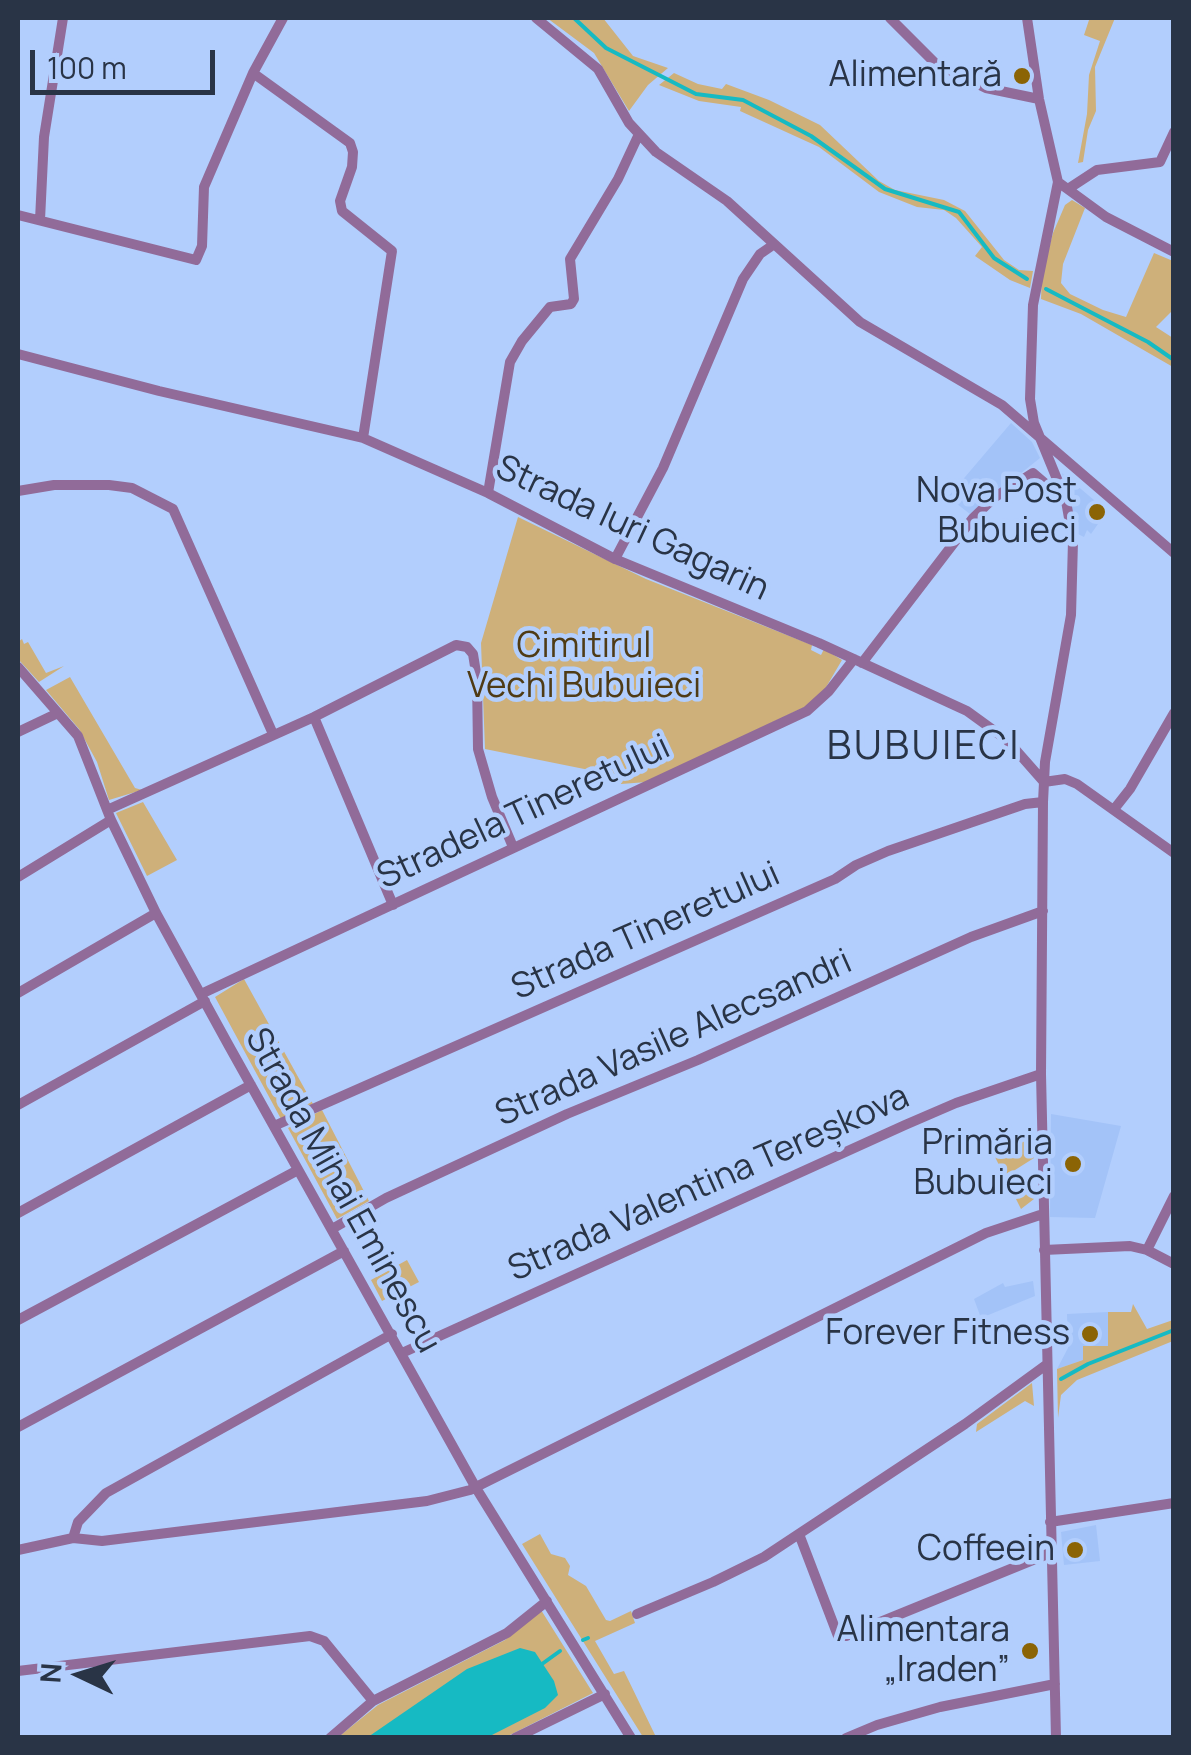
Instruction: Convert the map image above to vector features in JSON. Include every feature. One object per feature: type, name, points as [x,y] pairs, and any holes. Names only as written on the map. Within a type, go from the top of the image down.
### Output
[{"type":"street","points":[[40,220],[44,138],[62,18]]},
{"type":"street","points":[[18,215],[196,260],[202,246],[204,187],[282,18]]},
{"type":"street","points":[[536,18],[598,69],[628,122],[656,152],[727,201],[860,322],[1002,405],[1174,553]]},
{"type":"street","points":[[890,18],[936,63],[986,88],[1039,99]]},
{"type":"street","points":[[1027,18],[1039,99],[1063,185],[1033,305],[1030,399],[1034,423],[1066,501],[1074,541],[1071,615],[1043,802],[1041,1074],[1056,1738]]},
{"type":"street","points":[[254,73],[350,143],[352,167],[340,201],[342,211],[392,251],[363,438]]},
{"type":"street","points":[[1063,185],[1097,170],[1160,162],[1174,132]]},
{"type":"street","points":[[488,493],[510,362],[522,340],[550,306],[571,304],[574,299],[570,259],[640,134]]},
{"type":"street","points":[[1063,185],[1106,216],[1174,252]]},
{"type":"street","points":[[615,560],[663,468],[743,279],[760,254],[773,245]]},
{"type":"street","name":"Strada Iuri Gagarin","points":[[18,354],[160,392],[363,438],[488,493],[615,560],[858,661],[967,712],[1007,740],[1044,782]]},
{"type":"street","name":"Stradela Tineretului","points":[[18,1104],[203,997],[809,710],[858,661],[973,518],[995,497],[1032,473],[1066,501]]},
{"type":"street","points":[[18,490],[54,485],[110,485],[132,488],[173,508],[273,734]]},
{"type":"street","points":[[18,877],[109,815],[456,645],[467,647],[473,654],[478,749],[513,847]]},
{"type":"street","name":"Strada Mihai Eminescu","points":[[18,667],[86,751],[109,815],[156,912],[251,1085],[476,1488],[631,1738]]},
{"type":"street","points":[[18,732],[58,713]]},
{"type":"street","points":[[1115,808],[1174,714]]},
{"type":"street","points":[[314,717],[393,905]]},
{"type":"street","points":[[1044,782],[1064,779],[1115,808],[1174,853]]},
{"type":"street","name":"Strada Tineretului","points":[[274,1126],[836,880],[856,865],[888,851],[1025,804],[1043,802]]},
{"type":"street","name":"Strada Vasile Alecsandri","points":[[332,1229],[386,1198],[567,1114],[698,1060],[971,937],[1043,911]]},
{"type":"street","points":[[18,993],[156,912]]},
{"type":"street","name":"Strada Valentina Tereșkova","points":[[402,1352],[922,1118],[1041,1074]]},
{"type":"street","points":[[18,1212],[251,1085]]},
{"type":"street","points":[[18,1320],[298,1170]]},
{"type":"street","points":[[1147,1250],[1174,1196]]},
{"type":"street","points":[[18,1550],[73,1538],[102,1541],[427,1501],[476,1488],[986,1233],[1044,1214]]},
{"type":"street","points":[[1044,1250],[1116,1245],[1147,1250],[1174,1264]]},
{"type":"street","points":[[18,1427],[344,1251]]},
{"type":"street","points":[[73,1538],[78,1522],[106,1493],[392,1334]]},
{"type":"street","points":[[636,1614],[713,1582],[799,1534],[965,1424],[1046,1364]]},
{"type":"street","points":[[1050,1522],[1174,1503]]},
{"type":"street","points":[[799,1534],[838,1636],[1050,1553]]},
{"type":"street","points":[[330,1738],[373,1701],[506,1633],[546,1602]]},
{"type":"street","points":[[18,1671],[310,1636],[324,1641],[373,1701]]},
{"type":"street","points":[[853,1736],[940,1707],[1055,1684]]},
{"type":"street","points":[[515,1738],[605,1694]]},
{"type":"shaded area","points":[[1011,423],[1032,442],[1040,458],[970,514],[948,497]]},
{"type":"shaded area","points":[[1062,473],[1107,511],[1091,534],[1087,530],[1084,537],[1078,534]]},
{"type":"shaded area","points":[[1051,1114],[1121,1126],[1095,1218],[1050,1217]]},
{"type":"shaded area","points":[[1033,1281],[1035,1296],[981,1318],[974,1299],[1003,1283],[1005,1287]]},
{"type":"shaded area","points":[[1108,1312],[1108,1346],[1084,1346],[1083,1360],[1057,1369],[1068,1348],[1067,1314]]},
{"type":"shaded area","points":[[1096,1525],[1100,1561],[1064,1565],[1061,1532]]},
{"type":"shaded area","points":[[520,1648],[535,1652],[554,1681],[558,1695],[545,1708],[488,1737],[368,1737],[467,1669]]},
{"type":"green space","points":[[547,18],[603,18],[633,56],[668,68],[648,85],[629,111],[594,53]]},
{"type":"green space","points":[[1115,18],[1095,67],[1096,111],[1088,130],[1083,162],[1078,163],[1089,75],[1100,41],[1084,35],[1089,20]]},
{"type":"green space","points":[[674,73],[698,84],[722,89],[726,84],[769,100],[820,125],[879,181],[895,190],[944,200],[965,211],[1004,260],[1019,270],[1033,271],[1030,288],[1010,280],[975,256],[982,247],[944,210],[917,207],[879,192],[819,147],[740,111],[741,107],[699,101],[659,85]]},
{"type":"green space","points":[[1072,200],[1085,208],[1063,264],[1061,283],[1070,294],[1126,317],[1154,253],[1173,261],[1173,310],[1156,327],[1173,338],[1173,367],[1081,314],[1041,299],[1042,275],[1053,233],[1065,205]]},
{"type":"green space","name":"Cimitirul Vechi Bubuieci","points":[[518,517],[646,579],[812,645],[811,650],[821,655],[824,649],[842,660],[825,689],[809,705],[647,782],[621,784],[619,776],[485,749],[481,643]]},
{"type":"green space","points":[[22,639],[24,644],[28,642],[46,673],[64,666],[39,682],[18,659],[18,642]]},
{"type":"green space","points":[[70,677],[135,788],[142,790],[109,800],[97,762],[79,729],[46,690]]},
{"type":"green space","points":[[143,802],[177,860],[147,876],[116,813]]},
{"type":"green space","points":[[244,979],[313,1104],[281,1119],[215,997]]},
{"type":"green space","points":[[322,1110],[369,1201],[337,1219],[288,1128]]},
{"type":"green space","points":[[1034,1132],[1034,1158],[1015,1170],[1034,1199],[1021,1209],[993,1153]]},
{"type":"green space","points":[[407,1260],[419,1282],[382,1301],[371,1280]]},
{"type":"green space","points":[[1133,1304],[1147,1329],[1173,1320],[1173,1341],[1077,1380],[1061,1395],[1058,1418],[1057,1369],[1083,1360],[1083,1346],[1108,1346],[1108,1312],[1131,1312]]},
{"type":"green space","points":[[1032,1383],[1034,1406],[1025,1401],[976,1432],[977,1424]]},
{"type":"green space","points":[[540,1534],[551,1554],[565,1558],[570,1566],[568,1575],[586,1586],[606,1620],[631,1611],[635,1623],[595,1641],[614,1674],[624,1671],[656,1737],[643,1737],[522,1544]]},
{"type":"green space","points":[[541,1610],[593,1693],[506,1737],[337,1738],[378,1705],[505,1640]]},
{"type":"waterway","points":[[574,18],[606,48],[696,94],[743,100],[811,136],[885,189],[959,212],[994,258],[1027,279]]},
{"type":"waterway","points":[[1046,289],[1148,342],[1174,360]]},
{"type":"waterway","points":[[1061,1379],[1088,1364],[1174,1330]]},
{"type":"waterway","points":[[583,1640],[588,1638]]},
{"type":"waterway","points":[[542,1664],[560,1651]]},
{"type":"place","name":"Alimentară","points":[[1022,76]]},
{"type":"place","name":"Nova Post Bubuieci","points":[[1097,512]]},
{"type":"place","name":"Primăria Bubuieci","points":[[1073,1164]]},
{"type":"place","name":"Forever Fitness","points":[[1090,1334]]},
{"type":"place","name":"Coffeein","points":[[1075,1550]]},
{"type":"place","name":"Alimentara „Iraden”","points":[[1030,1651]]},
{"type":"district","name":"BUBUIECI","points":[[924,748]]}]
